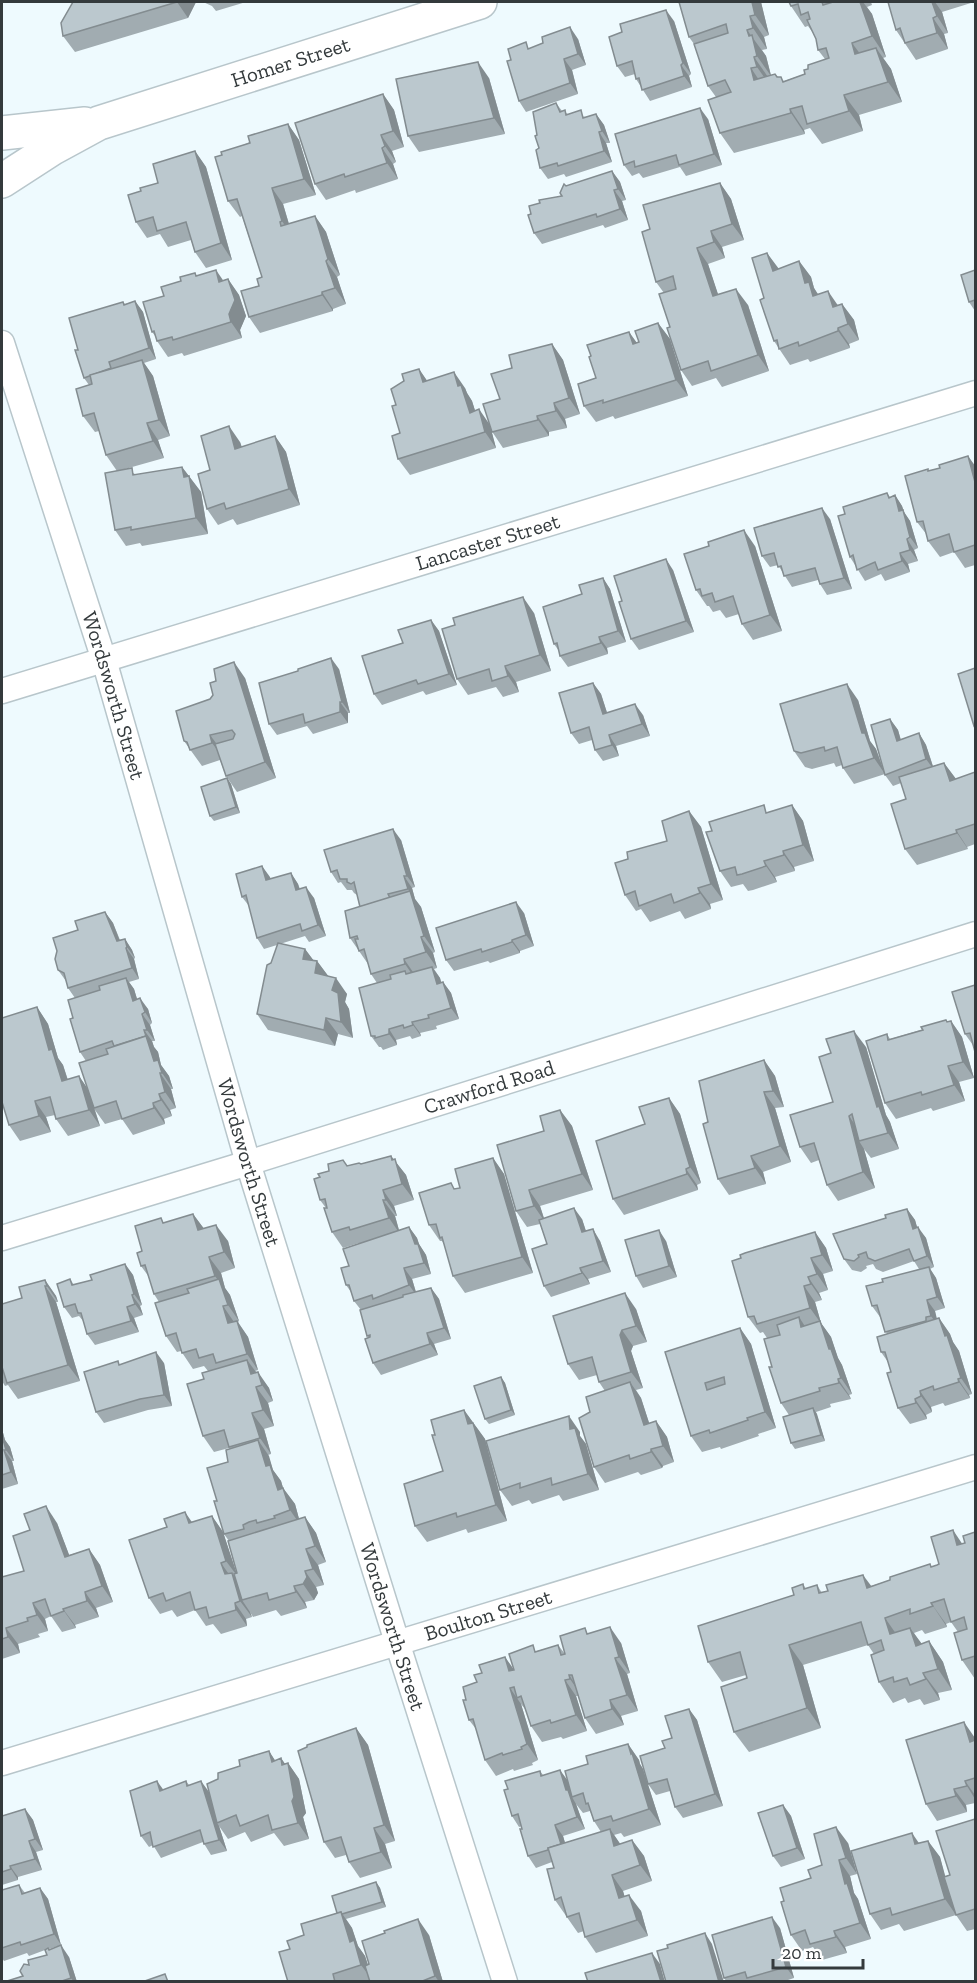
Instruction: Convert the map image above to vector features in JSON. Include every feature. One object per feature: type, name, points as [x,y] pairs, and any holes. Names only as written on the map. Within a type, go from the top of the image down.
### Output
[{"type":"street","name":"Homer Street","points":[[2,179],[99,123],[480,2]]},
{"type":"street","name":"Homer Street","points":[[2,132],[99,123]]},
{"type":"street","points":[[2,144],[5,166],[2,179]]},
{"type":"street","name":"Wordsworth Street","points":[[2,343],[104,660],[248,1163],[505,1982]]},
{"type":"street","name":"Lancaster Street","points":[[2,691],[975,393]]},
{"type":"street","name":"Crawford Road","points":[[2,1238],[975,934]]},
{"type":"street","name":"Boulton Street","points":[[2,1763],[975,1467]]},
{"type":"building","points":[[73,2],[177,2],[63,36],[61,23]]},
{"type":"building","points":[[679,2],[752,2],[755,15],[750,16],[753,28],[747,30],[749,36],[752,35],[757,56],[754,57],[757,67],[751,68],[754,80],[775,74],[781,77],[783,82],[805,74],[804,70],[808,69],[808,65],[829,58],[826,48],[818,50],[816,39],[807,20],[810,19],[808,12],[801,15],[798,4],[791,6],[789,2],[822,2],[823,5],[833,2],[860,2],[872,36],[852,43],[855,54],[876,48],[888,82],[844,95],[849,111],[807,124],[802,106],[790,109],[791,113],[720,133],[708,100],[731,92],[725,80],[708,86],[694,44],[728,33],[726,24],[689,37]]},
{"type":"building","points":[[888,2],[932,2],[937,16],[933,18],[937,33],[905,43],[900,28],[896,30]]},
{"type":"building","points":[[666,10],[683,63],[681,65],[684,76],[642,90],[639,78],[636,79],[632,61],[617,66],[609,37],[622,32],[620,24]]},
{"type":"building","points":[[570,27],[578,54],[564,59],[570,83],[519,101],[507,61],[511,60],[508,49],[526,42],[528,49],[543,43],[542,37]]},
{"type":"building","points":[[478,62],[494,118],[408,136],[396,79]]},
{"type":"building","points":[[383,94],[393,131],[381,135],[387,163],[315,184],[295,123]]},
{"type":"building","points":[[556,103],[560,112],[565,110],[566,115],[581,110],[583,118],[596,114],[602,131],[599,132],[604,151],[558,166],[557,163],[540,168],[533,112]]},
{"type":"building","points":[[700,108],[714,154],[679,165],[676,155],[635,167],[634,161],[624,165],[615,134]]},
{"type":"building","points":[[288,124],[304,179],[272,188],[282,221],[281,226],[315,216],[335,288],[322,292],[322,295],[249,317],[241,291],[259,286],[257,279],[262,277],[237,199],[228,201],[215,157],[222,155],[221,152],[250,143],[248,136]]},
{"type":"building","points":[[195,151],[221,243],[195,252],[186,222],[157,231],[153,217],[136,222],[128,195],[141,191],[140,188],[158,183],[153,164]]},
{"type":"building","points":[[612,171],[618,189],[614,190],[620,209],[534,233],[528,215],[531,214],[529,206],[540,203],[539,200],[562,196],[560,193],[564,184],[566,186]]},
{"type":"building","points":[[720,183],[732,224],[711,231],[714,242],[697,248],[713,296],[736,289],[758,355],[711,371],[708,361],[681,370],[659,294],[676,289],[673,276],[656,282],[642,232],[650,229],[643,205]]},
{"type":"building","points":[[767,253],[773,271],[799,261],[805,283],[809,282],[813,296],[828,291],[833,307],[842,304],[848,324],[838,328],[838,331],[799,346],[798,342],[779,349],[760,300],[764,298],[752,258]]},
{"type":"building","points":[[216,270],[219,282],[228,279],[235,300],[229,314],[231,322],[173,340],[172,337],[157,341],[143,302],[164,296],[161,287],[181,281],[180,277],[195,273],[196,276]]},
{"type":"building","points":[[975,270],[975,300],[969,302],[961,275]]},
{"type":"building","points":[[135,301],[149,348],[109,362],[111,368],[84,378],[75,350],[78,350],[69,318],[123,302],[124,305]]},
{"type":"building","points":[[658,323],[676,380],[603,403],[603,400],[584,406],[578,384],[596,378],[587,345],[629,332],[633,344],[639,342],[635,331]]},
{"type":"building","points":[[552,344],[569,398],[554,403],[556,411],[537,416],[538,420],[492,432],[483,404],[500,399],[491,374],[512,368],[509,355]]},
{"type":"building","points":[[142,360],[159,420],[147,423],[153,441],[106,455],[94,413],[83,416],[76,389],[92,384],[90,375]]},
{"type":"building","points":[[419,369],[423,382],[454,372],[470,413],[479,409],[485,432],[398,459],[392,436],[400,433],[392,406],[396,405],[391,389],[404,381],[402,374]]},
{"type":"building","points":[[229,426],[235,449],[275,436],[289,489],[226,509],[224,503],[207,509],[198,474],[210,470],[201,436]]},
{"type":"building","points":[[968,456],[975,482],[975,545],[954,552],[949,534],[928,541],[923,521],[917,522],[905,476],[940,468],[939,465]]},
{"type":"building","points":[[182,467],[184,477],[189,476],[196,518],[131,530],[131,527],[115,530],[105,473],[132,468],[133,475]]},
{"type":"building","points":[[887,493],[889,498],[895,495],[899,511],[903,510],[910,537],[907,539],[910,550],[900,553],[902,561],[878,570],[875,562],[857,570],[853,555],[850,557],[838,516],[845,514],[843,507]]},
{"type":"building","points":[[822,508],[844,578],[820,584],[815,568],[784,576],[781,566],[778,567],[774,553],[762,556],[754,528]]},
{"type":"building","points":[[744,530],[770,615],[742,624],[733,596],[715,602],[712,593],[702,596],[700,589],[696,590],[684,554],[709,546],[708,542]]},
{"type":"building","points":[[666,559],[686,621],[631,639],[619,602],[622,601],[614,576]]},
{"type":"building","points":[[603,578],[618,631],[599,637],[601,643],[560,656],[543,607],[582,594],[579,585]]},
{"type":"building","points":[[523,597],[540,655],[505,666],[508,676],[492,681],[489,669],[457,679],[442,629],[455,625],[453,618]]},
{"type":"building","points":[[431,620],[449,674],[418,684],[416,680],[374,694],[362,656],[403,643],[398,630]]},
{"type":"building","points":[[331,658],[342,702],[340,702],[340,712],[305,723],[303,714],[269,724],[259,683]]},
{"type":"building","points":[[234,662],[265,762],[226,776],[215,744],[233,739],[235,734],[232,730],[210,735],[212,743],[190,750],[187,742],[184,741],[176,711],[210,699],[213,695],[210,683],[216,681],[214,669]]},
{"type":"building","points":[[975,668],[975,725],[974,726],[958,674]]},
{"type":"building","points":[[593,683],[603,714],[635,704],[642,724],[609,735],[612,745],[595,750],[589,727],[571,733],[559,693]]},
{"type":"building","points":[[847,684],[862,733],[865,733],[874,758],[843,768],[837,747],[825,751],[824,747],[801,753],[794,751],[780,704]]},
{"type":"building","points":[[890,719],[897,741],[919,733],[926,759],[885,775],[871,725]]},
{"type":"building","points":[[944,763],[950,781],[975,772],[975,824],[956,830],[957,833],[905,849],[891,804],[906,799],[899,777]]},
{"type":"building","points":[[227,778],[236,807],[210,816],[201,787]]},
{"type":"building","points":[[764,805],[766,813],[792,805],[803,845],[783,851],[784,855],[764,861],[766,866],[742,874],[737,875],[735,867],[720,871],[706,832],[712,831],[709,822]]},
{"type":"building","points":[[689,811],[711,884],[698,888],[700,893],[674,903],[671,894],[639,906],[635,891],[625,895],[615,863],[628,859],[627,852],[667,841],[662,821]]},
{"type":"building","points":[[393,829],[407,876],[404,876],[408,889],[388,894],[390,898],[360,907],[354,882],[351,884],[347,882],[347,879],[340,879],[337,870],[331,872],[324,850]]},
{"type":"building","points":[[262,866],[266,880],[291,873],[296,890],[306,887],[318,925],[302,931],[300,924],[257,938],[246,895],[242,897],[236,874]]},
{"type":"building","points":[[410,891],[424,936],[421,937],[426,952],[404,959],[405,964],[371,974],[364,949],[359,951],[355,939],[358,939],[357,936],[350,938],[345,911]]},
{"type":"building","points":[[516,902],[526,935],[482,952],[481,949],[446,960],[436,928]]},
{"type":"building","points":[[105,912],[117,941],[125,939],[132,968],[68,988],[64,973],[58,970],[55,959],[57,951],[53,938],[78,930],[75,921]]},
{"type":"building","points":[[278,943],[305,949],[303,959],[317,961],[315,973],[336,978],[332,990],[338,993],[341,1022],[326,1018],[324,1030],[257,1014],[267,965],[271,963]]},
{"type":"building","points":[[432,967],[437,984],[443,982],[451,1008],[428,1015],[429,1018],[412,1022],[413,1025],[389,1029],[389,1034],[375,1038],[371,1036],[359,988],[391,979],[390,975],[405,971],[406,974]]},
{"type":"building","points":[[126,978],[133,1001],[140,998],[145,1012],[142,1014],[147,1030],[144,1030],[146,1036],[114,1046],[112,1041],[80,1052],[70,1019],[73,1018],[68,1000],[100,990],[99,986]]},
{"type":"building","points":[[975,985],[975,1052],[970,1033],[965,1034],[952,992]]},
{"type":"building","points":[[37,1007],[49,1050],[52,1049],[62,1081],[79,1076],[89,1110],[56,1119],[50,1097],[35,1101],[39,1116],[9,1125],[2,1102],[2,1018]]},
{"type":"building","points":[[946,1020],[951,1021],[963,1062],[948,1066],[954,1085],[885,1103],[866,1041],[887,1034],[888,1040],[923,1030],[921,1027]]},
{"type":"building","points":[[854,1031],[877,1107],[879,1106],[888,1133],[859,1141],[852,1114],[849,1116],[863,1172],[827,1185],[814,1143],[800,1147],[790,1115],[833,1102],[819,1057],[831,1053],[826,1039]]},
{"type":"building","points":[[146,1036],[154,1061],[158,1060],[162,1073],[160,1073],[165,1092],[159,1094],[161,1100],[153,1103],[154,1108],[122,1119],[116,1101],[94,1108],[79,1063],[108,1054],[106,1049]]},
{"type":"building","points":[[764,1060],[773,1091],[764,1092],[780,1146],[751,1156],[755,1168],[718,1179],[703,1124],[708,1122],[699,1081]]},
{"type":"building","points":[[669,1098],[690,1167],[686,1169],[687,1174],[613,1199],[596,1141],[645,1124],[639,1107]]},
{"type":"building","points":[[560,1110],[582,1174],[529,1190],[534,1206],[516,1211],[497,1145],[544,1131],[540,1116]]},
{"type":"building","points":[[391,1156],[392,1160],[395,1159],[402,1184],[383,1190],[386,1200],[383,1200],[389,1218],[350,1230],[349,1227],[332,1232],[324,1208],[327,1208],[325,1199],[320,1200],[314,1179],[320,1177],[318,1174],[329,1171],[328,1164],[343,1160],[347,1166]]},
{"type":"building","points":[[493,1158],[522,1257],[453,1276],[442,1237],[440,1238],[436,1224],[429,1225],[419,1193],[451,1183],[454,1189],[460,1188],[455,1169]]},
{"type":"building","points":[[574,1208],[582,1232],[593,1229],[603,1261],[580,1268],[582,1273],[544,1286],[532,1249],[547,1244],[539,1220]]},
{"type":"building","points":[[907,1209],[913,1229],[918,1227],[927,1256],[914,1261],[909,1249],[875,1261],[868,1258],[866,1252],[858,1255],[859,1257],[854,1261],[844,1259],[833,1234],[886,1218],[885,1215]]},
{"type":"building","points":[[193,1214],[198,1230],[216,1225],[224,1252],[209,1257],[215,1276],[154,1294],[145,1265],[141,1266],[137,1253],[142,1251],[135,1226],[161,1218],[163,1223]]},
{"type":"building","points":[[409,1227],[424,1263],[404,1268],[409,1285],[373,1299],[372,1295],[354,1301],[341,1268],[349,1266],[343,1249]]},
{"type":"building","points":[[659,1230],[669,1266],[636,1276],[625,1240]]},
{"type":"building","points":[[815,1232],[822,1255],[811,1258],[817,1274],[808,1277],[811,1284],[804,1286],[810,1308],[757,1324],[754,1316],[748,1317],[732,1261],[741,1258],[740,1255],[745,1253]]},
{"type":"building","points":[[125,1264],[134,1294],[132,1295],[135,1304],[127,1307],[131,1321],[87,1334],[81,1313],[78,1313],[75,1304],[64,1307],[57,1284],[70,1279],[72,1285],[92,1280],[90,1275]]},
{"type":"building","points":[[929,1267],[937,1297],[927,1300],[931,1316],[926,1317],[926,1321],[885,1332],[877,1305],[872,1306],[866,1286],[883,1282],[882,1279]]},
{"type":"building","points":[[219,1279],[228,1305],[223,1306],[228,1323],[237,1321],[247,1354],[216,1363],[213,1354],[199,1358],[196,1349],[182,1353],[176,1333],[166,1336],[155,1303],[189,1293],[187,1289]]},
{"type":"building","points":[[45,1280],[68,1365],[7,1383],[2,1367],[2,1304],[22,1298],[19,1287]]},
{"type":"building","points":[[431,1288],[444,1328],[427,1333],[430,1344],[373,1363],[365,1339],[370,1335],[367,1336],[360,1310]]},
{"type":"building","points":[[625,1293],[636,1326],[622,1330],[620,1335],[631,1372],[599,1382],[592,1357],[568,1364],[553,1316]]},
{"type":"building","points":[[799,1317],[801,1327],[820,1321],[841,1378],[838,1379],[839,1383],[819,1388],[820,1391],[781,1403],[769,1367],[772,1367],[764,1339],[780,1335],[777,1325]]},
{"type":"building","points":[[939,1318],[961,1378],[958,1379],[959,1382],[934,1390],[933,1386],[920,1391],[921,1396],[915,1399],[916,1403],[898,1408],[887,1373],[891,1372],[885,1352],[881,1352],[877,1337]]},
{"type":"building","points":[[740,1328],[765,1412],[710,1433],[709,1430],[691,1436],[665,1352]],"holes":[[[724,1377],[725,1384],[707,1390],[705,1383]]]},
{"type":"building","points":[[156,1352],[164,1395],[140,1399],[96,1412],[84,1372],[118,1361],[119,1365]]},
{"type":"building","points":[[247,1360],[251,1374],[258,1372],[262,1385],[256,1387],[263,1410],[252,1413],[260,1438],[229,1447],[224,1430],[203,1436],[187,1384],[204,1379],[202,1373]]},
{"type":"building","points":[[501,1377],[511,1410],[485,1419],[474,1386]]},
{"type":"building","points":[[630,1382],[644,1425],[656,1421],[663,1446],[630,1459],[629,1455],[594,1467],[579,1418],[590,1412],[586,1397]]},
{"type":"building","points":[[813,1408],[821,1435],[791,1443],[783,1417]]},
{"type":"building","points":[[464,1410],[468,1424],[473,1423],[496,1505],[457,1517],[456,1513],[415,1526],[404,1484],[443,1471],[432,1435],[435,1435],[431,1420]]},
{"type":"building","points":[[569,1416],[570,1429],[575,1428],[588,1474],[552,1485],[551,1478],[520,1488],[520,1483],[500,1490],[486,1441]]},
{"type":"building","points":[[2,1436],[11,1472],[2,1475]]},
{"type":"building","points":[[258,1440],[266,1466],[270,1465],[278,1490],[283,1488],[290,1510],[274,1516],[275,1518],[257,1523],[256,1520],[249,1522],[243,1525],[244,1529],[224,1534],[207,1468],[228,1462],[226,1450]]},
{"type":"building","points":[[46,1506],[65,1557],[89,1549],[102,1586],[85,1592],[87,1601],[63,1609],[64,1611],[51,1616],[45,1599],[33,1603],[37,1615],[27,1618],[28,1621],[6,1628],[8,1637],[2,1639],[2,1577],[24,1571],[13,1536],[30,1530],[24,1514]]},
{"type":"building","points":[[185,1512],[189,1523],[212,1516],[226,1561],[221,1563],[225,1574],[232,1573],[240,1601],[235,1603],[236,1610],[209,1618],[206,1607],[195,1610],[190,1592],[166,1601],[163,1593],[149,1598],[129,1540],[167,1527],[164,1519]]},
{"type":"building","points":[[305,1517],[315,1546],[306,1549],[313,1569],[305,1571],[307,1577],[303,1584],[294,1586],[296,1592],[269,1600],[267,1593],[242,1600],[228,1541]]},
{"type":"building","points":[[953,1530],[957,1545],[965,1543],[963,1536],[975,1532],[975,1656],[962,1660],[954,1633],[967,1629],[964,1617],[951,1622],[944,1599],[931,1603],[933,1606],[910,1614],[910,1609],[885,1618],[890,1634],[910,1628],[916,1646],[929,1641],[938,1669],[923,1673],[926,1679],[910,1685],[907,1678],[894,1682],[893,1677],[879,1682],[871,1655],[884,1650],[881,1640],[868,1645],[861,1622],[789,1645],[807,1708],[734,1732],[721,1687],[747,1678],[740,1652],[708,1662],[698,1626],[794,1595],[792,1588],[803,1584],[804,1589],[817,1585],[819,1593],[828,1591],[826,1585],[863,1575],[867,1588],[890,1580],[890,1577],[930,1564],[931,1567],[937,1565],[939,1564],[931,1537]]},
{"type":"building","points":[[610,1627],[619,1657],[615,1658],[627,1695],[610,1700],[612,1709],[585,1718],[572,1675],[569,1675],[570,1679],[565,1680],[576,1715],[551,1723],[550,1720],[531,1726],[521,1696],[517,1698],[514,1687],[510,1688],[527,1744],[521,1747],[522,1749],[503,1755],[502,1753],[485,1760],[473,1719],[469,1720],[463,1700],[466,1700],[463,1687],[477,1682],[474,1675],[482,1673],[479,1665],[505,1657],[509,1671],[514,1670],[509,1654],[533,1645],[535,1652],[558,1645],[561,1655],[565,1654],[560,1636],[585,1628],[587,1634]]},
{"type":"building","points":[[689,1709],[715,1794],[675,1807],[667,1779],[648,1784],[640,1756],[665,1748],[662,1741],[672,1738],[665,1716]]},
{"type":"building","points":[[964,1722],[970,1742],[975,1740],[975,1778],[965,1781],[967,1786],[954,1789],[956,1796],[926,1804],[906,1740]]},
{"type":"building","points":[[356,1728],[384,1825],[374,1828],[381,1852],[349,1862],[341,1837],[324,1842],[298,1751],[307,1745]]},
{"type":"building","points":[[628,1744],[649,1809],[613,1821],[611,1816],[594,1821],[583,1793],[572,1797],[565,1771],[588,1764],[586,1756]]},
{"type":"building","points":[[269,1751],[272,1762],[281,1758],[282,1765],[288,1763],[294,1797],[292,1801],[298,1823],[272,1830],[268,1815],[240,1826],[236,1815],[217,1823],[207,1784],[218,1779],[218,1773],[240,1766],[239,1760]]},
{"type":"building","points":[[560,1770],[577,1817],[555,1825],[561,1844],[528,1856],[518,1814],[512,1816],[504,1790],[508,1789],[505,1781],[540,1771],[541,1776]]},
{"type":"building","points":[[157,1781],[160,1791],[186,1781],[187,1786],[201,1781],[219,1840],[204,1844],[200,1830],[153,1847],[150,1832],[141,1836],[130,1791]]},
{"type":"building","points":[[783,1805],[797,1848],[773,1856],[758,1813]]},
{"type":"building","points":[[25,1809],[35,1839],[29,1841],[35,1859],[10,1866],[11,1869],[2,1872],[2,1816]]},
{"type":"building","points":[[975,1819],[975,1909],[956,1915],[944,1877],[950,1875],[936,1831]]},
{"type":"building","points":[[836,1827],[846,1858],[839,1860],[845,1884],[847,1883],[860,1923],[834,1931],[836,1937],[810,1944],[805,1930],[791,1935],[781,1902],[784,1901],[780,1888],[811,1878],[808,1870],[822,1865],[814,1834]]},
{"type":"building","points":[[610,1829],[614,1846],[632,1840],[640,1865],[612,1875],[619,1898],[629,1895],[637,1920],[585,1937],[579,1913],[567,1917],[561,1897],[555,1900],[547,1869],[554,1868],[548,1848]]},
{"type":"building","points":[[912,1833],[915,1844],[928,1841],[945,1899],[892,1915],[890,1908],[870,1914],[851,1851]]},
{"type":"building","points":[[376,1882],[382,1902],[342,1914],[337,1913],[332,1896]]},
{"type":"building","points":[[19,1885],[22,1894],[40,1888],[54,1934],[21,1945],[20,1942],[2,1948],[2,1890]]},
{"type":"building","points":[[341,1912],[350,1942],[354,1940],[361,1965],[333,1974],[335,1982],[288,1982],[279,1952],[290,1949],[287,1941],[304,1935],[301,1924]]},
{"type":"building","points":[[772,1917],[786,1967],[747,1978],[745,1972],[724,1978],[712,1935]]},
{"type":"building","points":[[418,1919],[435,1976],[420,1982],[370,1982],[365,1966],[369,1964],[362,1941]]},
{"type":"building","points":[[705,1933],[719,1982],[666,1982],[657,1951],[668,1948],[667,1945]]},
{"type":"building","points":[[61,1945],[71,1978],[59,1982],[4,1982],[23,1976],[20,1971],[24,1964],[29,1965],[28,1960],[47,1955],[45,1950]]},
{"type":"building","points":[[652,1953],[661,1982],[588,1982],[585,1973]]},
{"type":"building","points":[[165,1974],[168,1982],[142,1982]]}]
